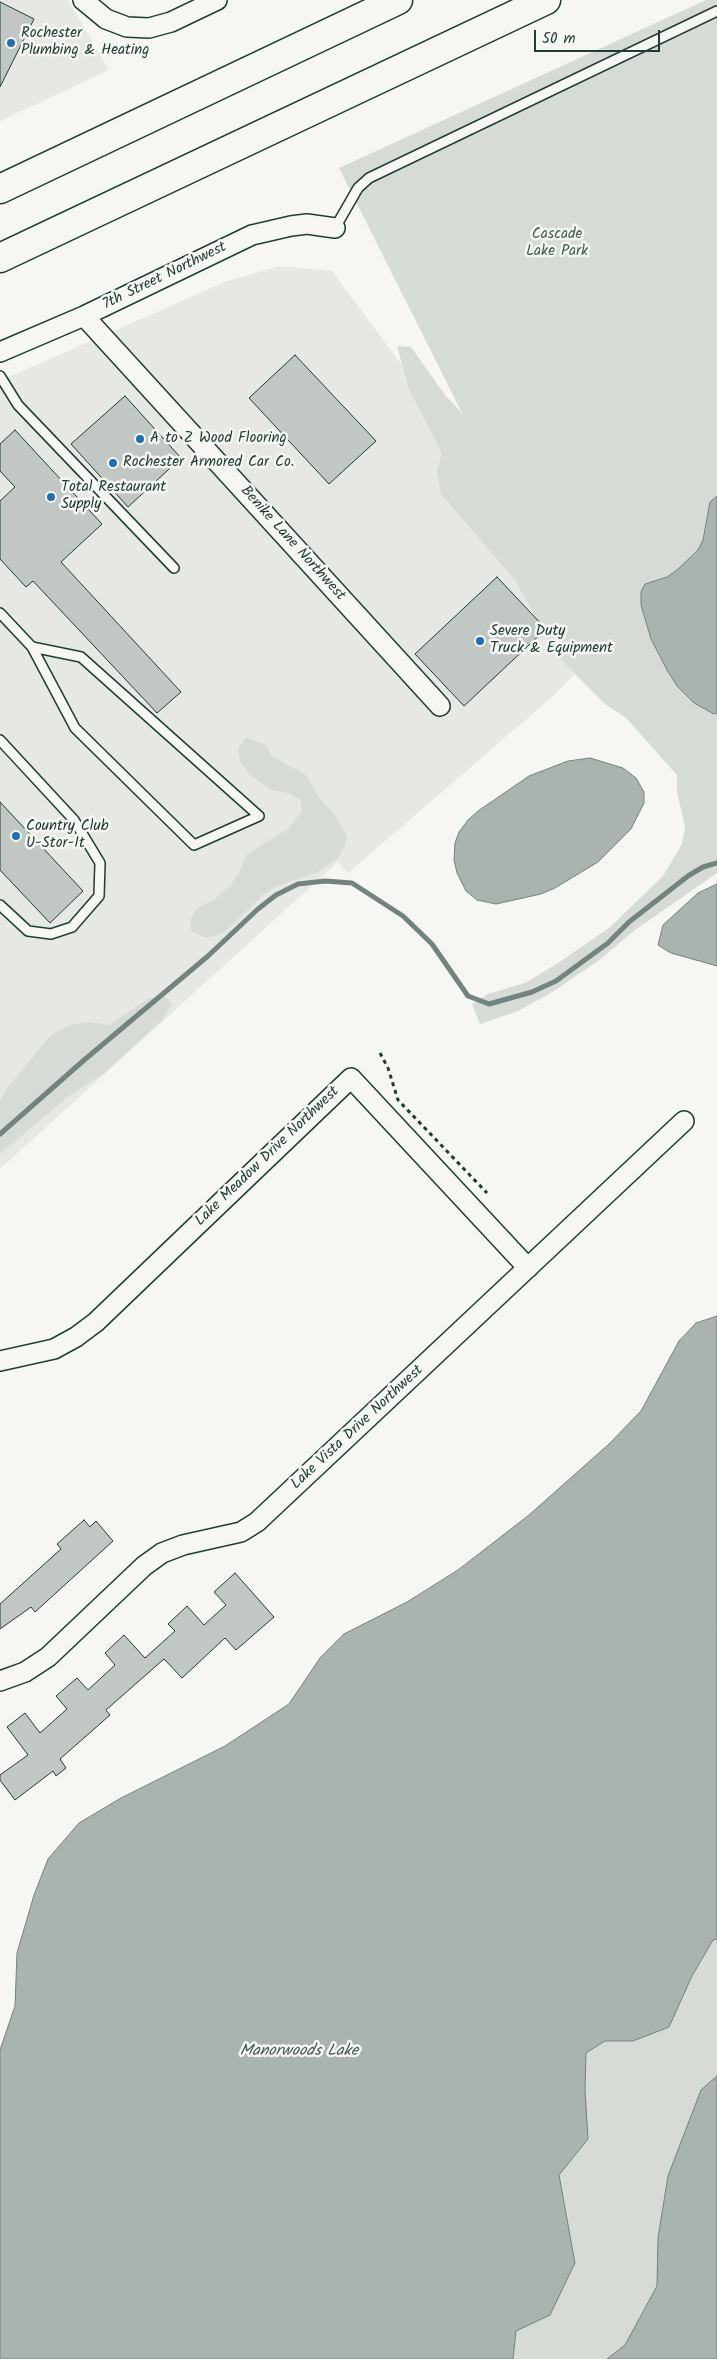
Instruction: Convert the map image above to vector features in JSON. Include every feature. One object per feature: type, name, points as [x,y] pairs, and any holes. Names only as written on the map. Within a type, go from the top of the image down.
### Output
[{"type":"highway","points":[[0,189],[398,0]]},
{"type":"highway","points":[[0,258],[546,0]]},
{"type":"street","points":[[83,0],[106,19],[127,26],[148,28],[171,22],[217,0]]},
{"type":"street","name":"7th Street Northwest","points":[[0,352],[84,316],[252,235],[307,224],[335,228]]},
{"type":"street","name":"Benike Lane Northwest","points":[[84,316],[440,706]]},
{"type":"street","name":"Lake Meadow Drive Northwest","points":[[0,1361],[54,1349],[88,1328],[351,1078],[528,1268]]},
{"type":"street","name":"Lake Vista Drive Northwest","points":[[0,1681],[25,1672],[48,1657],[144,1566],[162,1553],[183,1545],[241,1532],[257,1522],[684,1121]]},
{"type":"lane","points":[[335,228],[358,188],[369,178],[717,11]]},
{"type":"lane","points":[[0,376],[18,405],[174,568]]},
{"type":"lane","points":[[0,613],[32,647],[75,728],[194,846],[259,816],[81,657],[32,647]]},
{"type":"lane","points":[[0,740],[74,820],[100,863],[99,896],[72,927],[50,934],[28,931],[0,905]]},
{"type":"path","points":[[380,1053],[388,1068],[398,1100],[487,1193]]},
{"type":"shaded area","points":[[0,0],[68,0],[109,70],[0,121]]},
{"type":"shaded area","points":[[280,266],[332,271],[513,514],[587,662],[552,697],[348,873],[338,862],[0,1169],[0,381],[227,281]]},
{"type":"green space","name":"Cascade Lake Park","points":[[706,0],[717,0],[717,873],[635,930],[598,961],[551,993],[518,1011],[480,1024],[472,1004],[488,994],[525,983],[558,963],[609,928],[663,876],[682,844],[685,827],[677,792],[677,775],[626,718],[605,704],[558,657],[515,580],[441,494],[437,471],[442,453],[409,389],[397,346],[411,347],[445,395],[462,413],[339,168]]},
{"type":"green space","points":[[246,738],[265,744],[272,756],[306,775],[320,799],[335,815],[347,836],[344,848],[337,859],[318,872],[275,887],[263,895],[223,933],[206,938],[191,931],[191,918],[198,907],[214,900],[231,885],[239,873],[246,855],[289,828],[301,813],[301,800],[289,793],[271,790],[249,774],[240,761],[238,748]]},
{"type":"green space","points":[[166,997],[172,1004],[162,1020],[103,1074],[70,1095],[0,1154],[0,1100],[8,1087],[51,1035],[70,1025],[90,1022],[109,1025],[149,998]]},
{"type":"green space","points":[[717,1928],[717,2359],[464,2359],[427,2187]]},
{"type":"water","points":[[717,496],[717,713],[714,714],[694,703],[677,686],[667,670],[651,639],[641,605],[641,592],[645,584],[667,577],[698,550],[703,540],[710,502]]},
{"type":"water","points":[[590,758],[623,768],[636,778],[644,792],[644,803],[631,829],[598,862],[555,888],[541,894],[496,904],[477,900],[466,891],[457,873],[454,860],[455,843],[459,832],[468,820],[529,776],[568,761]]},
{"type":"water","points":[[717,884],[717,966],[671,953],[658,945],[663,925],[698,893]]},
{"type":"water","name":"Manorwoods Lake","points":[[717,1316],[717,1939],[713,1940],[692,1976],[669,2027],[633,2041],[605,2041],[586,2053],[585,2090],[588,2139],[559,2175],[575,2263],[550,2315],[516,2331],[513,2359],[0,2359],[0,2050],[15,2006],[17,1953],[34,1895],[48,1859],[79,1823],[121,1798],[225,1746],[289,1704],[320,1658],[344,1634],[407,1602],[458,1570],[529,1515],[609,1444],[641,1411],[679,1341],[696,1323]]},
{"type":"water","points":[[717,2076],[717,2359],[607,2359],[625,2345],[657,2286],[658,2238],[668,2176],[701,2090]]},
{"type":"building","name":"Rochester Plumbing & Heating","points":[[0,2],[34,19],[0,87]]},
{"type":"building","points":[[295,355],[376,441],[329,484],[249,398]]},
{"type":"building","points":[[125,396],[181,458],[128,507],[71,444]]},
{"type":"building","points":[[15,430],[102,524],[61,562],[181,692],[157,713],[33,581],[26,587],[0,559],[0,501],[15,487],[0,471],[0,444]]},
{"type":"building","name":"Severe Duty Truck & Equipment","points":[[497,577],[546,629],[464,706],[415,654]]},
{"type":"building","name":"Country Club U-Stor-It","points":[[0,802],[83,891],[50,923],[0,870]]},
{"type":"building","points":[[84,1520],[90,1527],[96,1521],[113,1541],[35,1612],[31,1607],[0,1629],[0,1604],[61,1549],[57,1544]]},
{"type":"building","points":[[235,1573],[274,1617],[236,1650],[225,1638],[182,1678],[164,1659],[106,1710],[110,1715],[60,1759],[66,1768],[56,1776],[53,1771],[15,1800],[0,1780],[0,1775],[28,1755],[7,1727],[25,1713],[40,1733],[67,1709],[56,1696],[77,1678],[88,1690],[115,1665],[105,1653],[124,1635],[145,1658],[175,1631],[168,1624],[187,1606],[204,1625],[226,1605],[214,1592]]},
{"type":"waterway","points":[[0,1134],[208,956],[258,909],[276,895],[298,884],[325,881],[352,883],[403,916],[432,944],[468,996],[489,1004],[532,992],[556,981],[608,943],[629,922],[688,876],[703,867],[717,863]]},
{"type":"place","name":"Rochester Plumbing & Heating","points":[[11,43]]},
{"type":"place","name":"A to Z Wood Flooring","points":[[140,439]]},
{"type":"place","name":"Rochester Armored Car Co.","points":[[113,463]]},
{"type":"place","name":"Total Restaurant Supply","points":[[51,497]]},
{"type":"place","name":"Severe Duty Truck & Equipment","points":[[480,641]]},
{"type":"place","name":"Country Club U-Stor-It","points":[[16,836]]}]
